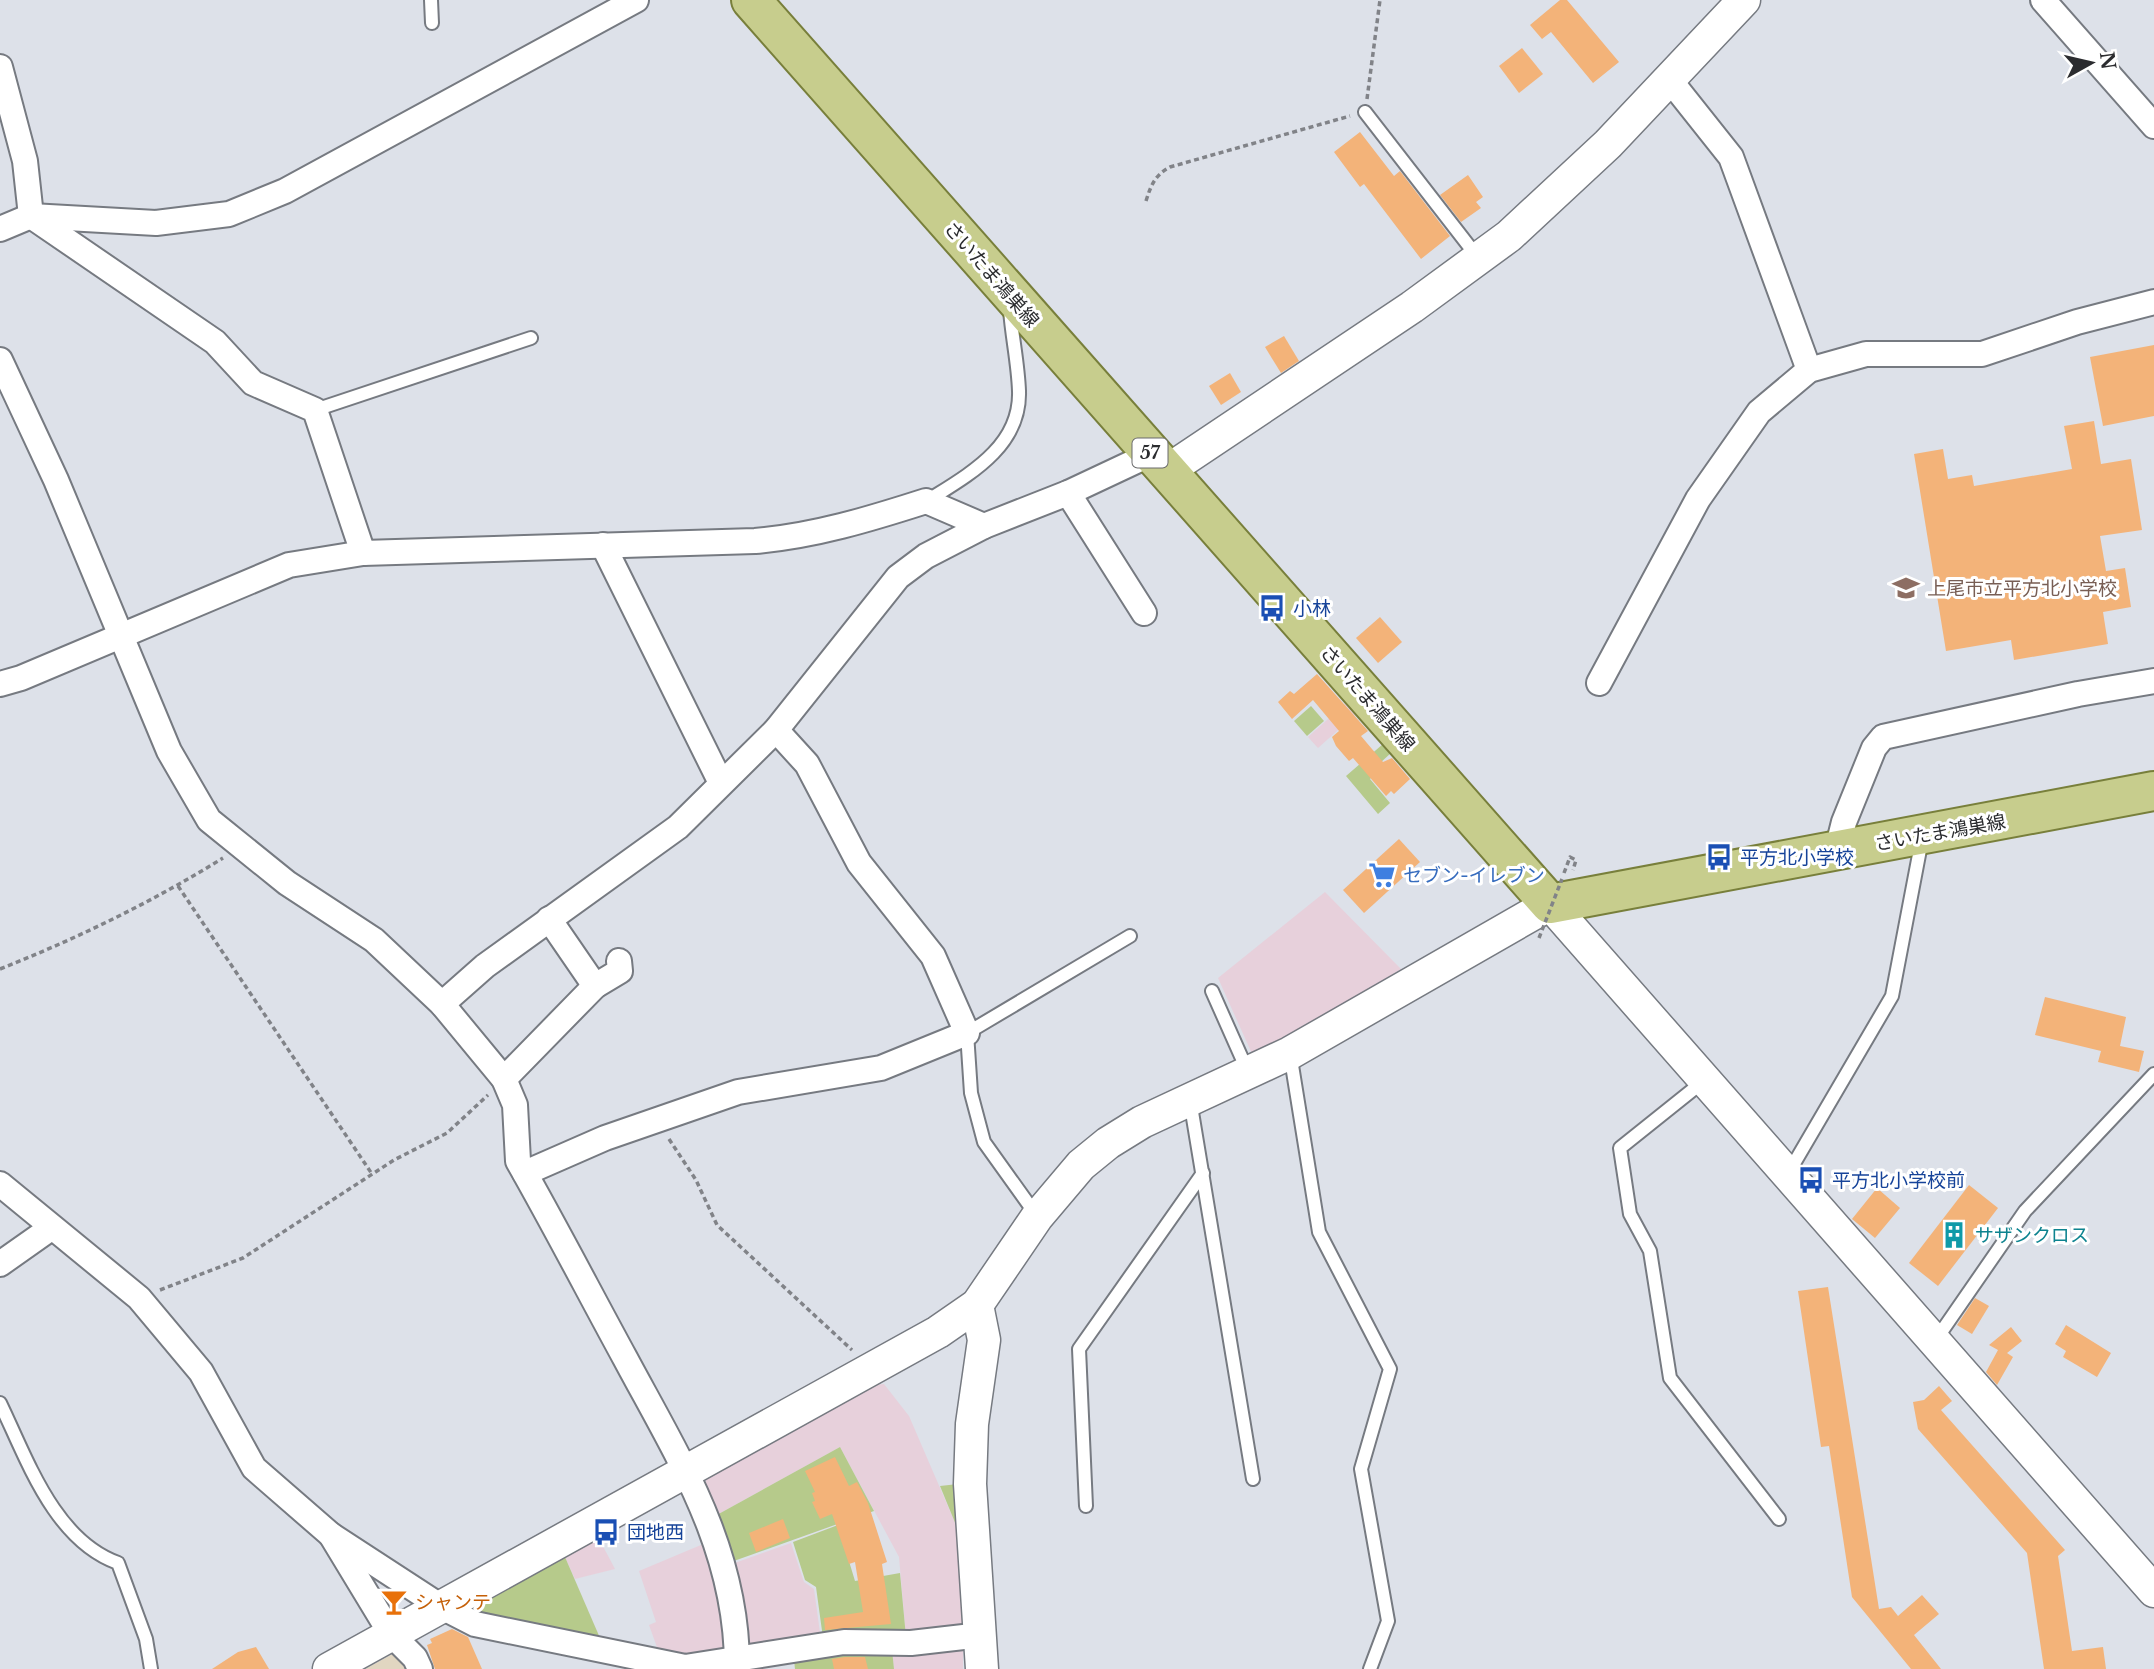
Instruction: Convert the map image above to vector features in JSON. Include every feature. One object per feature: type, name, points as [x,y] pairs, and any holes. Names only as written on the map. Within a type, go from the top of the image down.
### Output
[{"type":"main road","name":"さいたま鴻巣線","points":[[751,0],[1159,463],[1556,899],[1923,836],[2154,792]]},
{"type":"street","points":[[0,229],[31,216],[156,223],[229,214],[285,191],[636,0]]},
{"type":"street","points":[[442,1004],[485,966],[678,827],[776,730],[898,578],[926,556],[984,526],[1068,493],[1159,463],[1479,259],[1570,180],[1744,0]]},
{"type":"street","points":[[2043,0],[2154,126]]},
{"type":"street","points":[[0,67],[25,161],[31,216],[215,342],[253,383],[315,410],[363,553]]},
{"type":"street","points":[[1669,79],[1731,157],[1809,370]]},
{"type":"street","points":[[1599,683],[1698,499],[1759,412],[1809,370],[1866,354],[1982,354],[2077,322],[2154,302]]},
{"type":"street","points":[[0,360],[123,635],[169,751],[209,820],[286,883],[374,940],[442,1004],[504,1079],[515,1105],[518,1161],[685,1470],[708,1519],[727,1572],[737,1664]]},
{"type":"street","points":[[1068,493],[1144,613]]},
{"type":"street","points":[[0,684],[289,565],[363,553],[793,538],[926,501],[984,526]]},
{"type":"street","points":[[603,545],[721,783]]},
{"type":"street","points":[[1837,850],[1844,822],[1874,748],[1883,737],[2078,694],[2154,681]]},
{"type":"street","points":[[525,1173],[657,1119],[764,1085],[881,1068],[967,1034],[933,956],[919,935],[875,886],[859,863],[807,764],[776,730]]},
{"type":"street","points":[[329,1669],[685,1470],[869,1371],[977,1305],[1037,1217],[1081,1165],[1108,1143],[1190,1100],[1290,1053],[1556,899],[1706,1080],[2154,1591]]},
{"type":"street","points":[[549,919],[596,986]]},
{"type":"street","points":[[504,1079],[596,986],[620,971],[619,961]]},
{"type":"street","points":[[0,1184],[139,1298],[201,1372],[254,1468],[331,1535],[440,1606],[475,1624],[685,1667],[737,1664],[844,1642],[911,1643],[981,1635]]},
{"type":"street","points":[[0,1264],[51,1228]]},
{"type":"street","points":[[977,1305],[984,1340],[972,1424],[970,1484],[982,1669]]},
{"type":"street","points":[[331,1535],[391,1634],[415,1658],[420,1669]]},
{"type":"lane","points":[[431,0],[432,23]]},
{"type":"lane","points":[[1365,112],[1479,259]]},
{"type":"lane","points":[[926,501],[963,478],[999,450],[1016,417],[1019,394],[1009,293]]},
{"type":"lane","points":[[315,410],[531,338]]},
{"type":"lane","points":[[1788,1174],[1892,996],[1923,836]]},
{"type":"lane","points":[[1037,1217],[984,1142],[971,1093],[967,1034],[1130,936]]},
{"type":"lane","points":[[1212,991],[1248,1072]]},
{"type":"lane","points":[[1290,1053],[1319,1232],[1390,1369],[1361,1469],[1388,1621],[1370,1669]]},
{"type":"lane","points":[[1935,1342],[2025,1211],[2154,1074]]},
{"type":"lane","points":[[1706,1080],[1620,1148],[1630,1214],[1650,1251],[1670,1378],[1779,1519]]},
{"type":"lane","points":[[1190,1100],[1253,1479]]},
{"type":"lane","points":[[1086,1506],[1079,1349],[1203,1173]]},
{"type":"lane","points":[[0,1403],[55,1509],[85,1546],[118,1563],[145,1640],[151,1669]]},
{"type":"path","points":[[1146,201],[1152,184],[1160,173],[1170,167],[1365,112],[1380,0]]},
{"type":"path","points":[[0,969],[77,939],[178,886],[241,848]]},
{"type":"path","points":[[1570,857],[1576,860],[1556,899],[1570,857]]},
{"type":"path","points":[[178,886],[372,1174]]},
{"type":"path","points":[[139,1298],[243,1258],[372,1174],[447,1133],[504,1079]]},
{"type":"path","points":[[657,1119],[696,1180],[717,1225],[845,1342],[869,1371]]},
{"type":"shaded area","points":[[1346,703],[1356,714],[1318,748],[1308,737]]},
{"type":"shaded area","points":[[1325,892],[1401,969],[1393,974],[1395,979],[1253,1056],[1218,978]]},
{"type":"shaded area","points":[[884,1384],[909,1416],[956,1525],[962,1525],[969,1630],[906,1637],[899,1557],[840,1447],[715,1516],[703,1491],[707,1477],[874,1385]]},
{"type":"shaded area","points":[[598,1537],[615,1569],[575,1579],[565,1557]]},
{"type":"shaded area","points":[[708,1542],[729,1643],[712,1661],[658,1650],[649,1625],[656,1622],[639,1571]]},
{"type":"shaded area","points":[[791,1543],[804,1582],[814,1589],[821,1640],[753,1651],[743,1643],[732,1564]]},
{"type":"shaded area","points":[[963,1646],[963,1669],[894,1669],[892,1650]]},
{"type":"shaded area","points":[[398,1651],[410,1669],[365,1669]]},
{"type":"green space","points":[[1311,706],[1324,721],[1307,736],[1294,721]]},
{"type":"green space","points":[[1383,744],[1391,753],[1369,773],[1372,777],[1370,779],[1390,803],[1378,814],[1346,776]]},
{"type":"green space","points":[[840,1447],[874,1511],[731,1562],[715,1516]]},
{"type":"green space","points":[[958,1484],[962,1525],[956,1525],[940,1486]]},
{"type":"green space","points":[[838,1525],[855,1581],[900,1573],[906,1637],[823,1638],[816,1587],[805,1580],[793,1542]]},
{"type":"green space","points":[[565,1557],[600,1638],[466,1612]]},
{"type":"green space","points":[[838,1650],[892,1650],[894,1669],[795,1669],[794,1660]]},
{"type":"building","points":[[1560,0],[1567,0],[1619,62],[1593,83],[1551,32],[1542,39],[1530,25]]},
{"type":"building","points":[[1522,48],[1543,74],[1519,93],[1499,66]]},
{"type":"building","points":[[1360,132],[1394,176],[1400,171],[1450,236],[1421,259],[1364,184],[1360,187],[1334,152]]},
{"type":"building","points":[[1468,175],[1483,197],[1476,202],[1481,208],[1461,222],[1440,195]]},
{"type":"building","points":[[1284,336],[1299,361],[1281,373],[1265,347]]},
{"type":"building","points":[[2154,345],[2154,416],[2103,426],[2090,357]]},
{"type":"building","points":[[1230,373],[1241,392],[1221,405],[1209,386]]},
{"type":"building","points":[[2094,421],[2101,464],[2131,459],[2142,530],[2100,536],[2106,571],[2125,568],[2131,607],[2103,612],[2108,644],[2014,660],[2011,640],[1946,651],[1914,454],[1943,449],[1948,479],[1972,475],[1974,486],[2072,469],[2064,426]]},
{"type":"building","points":[[1380,617],[1402,642],[1378,663],[1356,638]]},
{"type":"building","points":[[1317,674],[1368,731],[1361,736],[1383,762],[1392,758],[1410,779],[1394,794],[1391,791],[1386,796],[1353,758],[1349,761],[1336,746],[1332,737],[1339,731],[1313,700],[1292,719],[1278,702],[1290,691],[1294,694]]},
{"type":"building","points":[[1399,839],[1420,862],[1364,913],[1343,890]]},
{"type":"building","points":[[2045,997],[2126,1017],[2120,1046],[2144,1051],[2139,1072],[2098,1062],[2101,1051],[2035,1035]]},
{"type":"building","name":"サザンクロス","points":[[1969,1185],[1998,1208],[1938,1286],[1909,1263]]},
{"type":"building","points":[[1877,1188],[1900,1208],[1875,1238],[1852,1219]]},
{"type":"building","points":[[1828,1287],[1879,1609],[1891,1607],[1898,1616],[1922,1595],[1939,1614],[1914,1635],[1941,1669],[1911,1669],[1852,1597],[1829,1446],[1821,1447],[1798,1291]]},
{"type":"building","points":[[1975,1298],[1989,1306],[1972,1334],[1957,1325]]},
{"type":"building","points":[[2066,1325],[2111,1353],[2097,1377],[2063,1357],[2066,1351],[2055,1344]]},
{"type":"building","points":[[2011,1327],[2022,1341],[2007,1353],[2013,1357],[1997,1385],[1986,1372],[1998,1350],[1989,1345]]},
{"type":"building","points":[[1939,1386],[1952,1401],[1941,1410],[2065,1550],[2058,1556],[2072,1651],[2103,1647],[2106,1669],[2044,1669],[2027,1553],[1918,1429],[1913,1402],[1924,1400]]},
{"type":"building","points":[[835,1457],[849,1486],[857,1482],[868,1503],[887,1562],[882,1564],[891,1624],[825,1630],[824,1618],[863,1612],[855,1562],[849,1564],[832,1514],[820,1519],[812,1502],[815,1501],[812,1493],[815,1492],[805,1471]]},
{"type":"building","points":[[783,1519],[790,1538],[756,1552],[749,1533]]},
{"type":"building","points":[[452,1629],[468,1637],[482,1669],[435,1669],[427,1645],[432,1643],[430,1639]]},
{"type":"building","points":[[256,1647],[269,1669],[212,1669],[238,1652]]},
{"type":"building","points":[[865,1657],[868,1669],[834,1669],[832,1659]]},
{"type":"place","name":"上尾市立平方北小学校","points":[[1906,588]]},
{"type":"place","name":"小林","points":[[1272,608]]},
{"type":"place","name":"平方北小学校","points":[[1719,857]]},
{"type":"place","name":"セブン-イレブン","points":[[1382,875]]},
{"type":"place","name":"平方北小学校前","points":[[1811,1180]]},
{"type":"place","name":"サザンクロス","points":[[1954,1235]]},
{"type":"place","name":"団地西","points":[[606,1532]]},
{"type":"place","name":"シャンテ","points":[[394,1602]]}]
